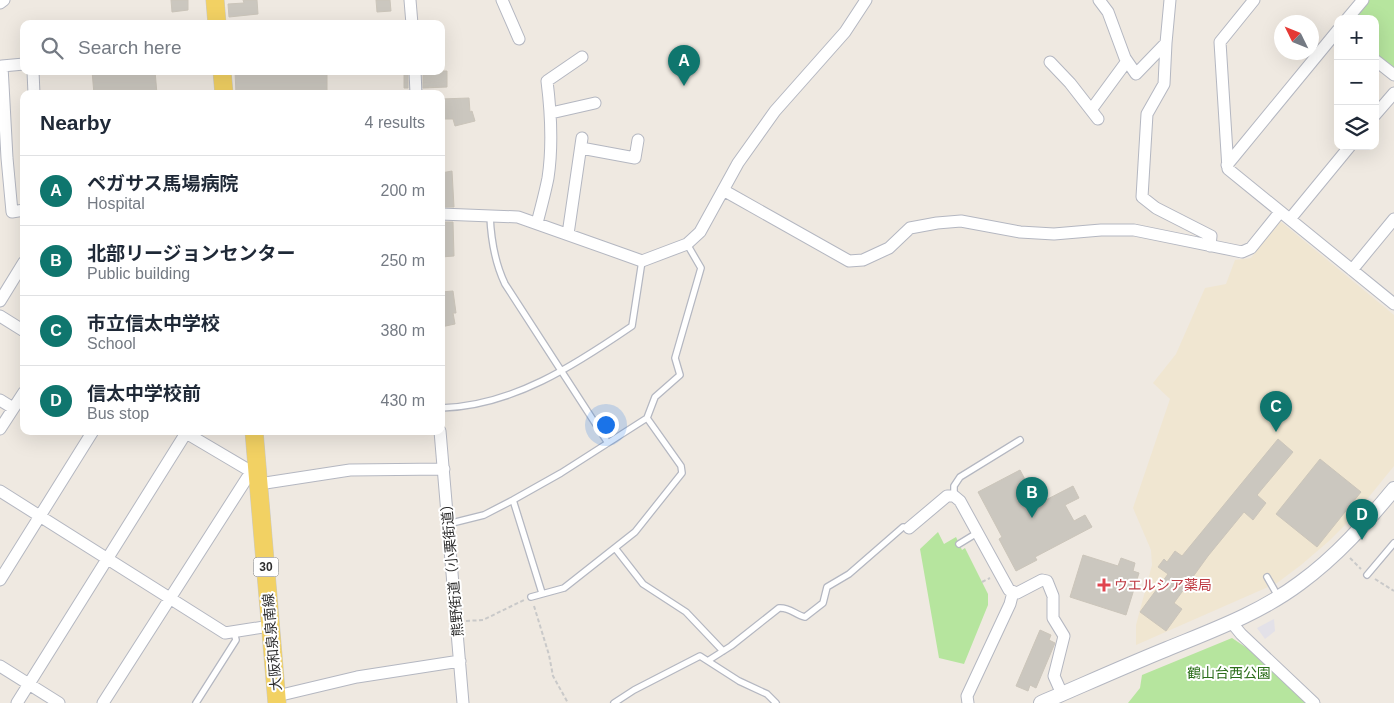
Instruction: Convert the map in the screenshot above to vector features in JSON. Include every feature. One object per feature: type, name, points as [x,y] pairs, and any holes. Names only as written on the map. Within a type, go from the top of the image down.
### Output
[{"type":"main road","points":[[215,0],[217,20]]},
{"type":"main road","points":[[222,75],[224,90]]},
{"type":"main road","name":"大阪和泉泉南線","points":[[254,435],[277,699]]},
{"type":"street","points":[[0,3],[4,0]]},
{"type":"street","points":[[502,0],[519,39]]},
{"type":"street","points":[[445,214],[518,217],[642,261],[687,244],[700,232],[738,163],[775,111],[845,32],[866,0]]},
{"type":"street","points":[[1099,0],[1108,12],[1127,62],[1136,74],[1166,43]]},
{"type":"street","points":[[1170,0],[1164,84],[1147,114],[1142,196],[1156,208],[1211,236],[1210,246]]},
{"type":"street","points":[[1254,0],[1220,42],[1228,169],[1394,304]]},
{"type":"street","points":[[412,1],[412,20]]},
{"type":"street","points":[[1350,15],[1361,1]]},
{"type":"street","points":[[1227,165],[1334,35]]},
{"type":"street","points":[[537,223],[548,178],[551,144],[551,113],[547,81],[582,57]]},
{"type":"street","points":[[1050,62],[1095,114],[1127,62]]},
{"type":"street","points":[[1379,63],[1394,75]]},
{"type":"street","points":[[20,64],[2,66],[4,158],[12,212],[20,211]]},
{"type":"street","points":[[33,75],[34,90]]},
{"type":"street","points":[[414,75],[416,90]]},
{"type":"street","points":[[1379,110],[1394,93]]},
{"type":"street","points":[[551,113],[595,103]]},
{"type":"street","points":[[568,234],[581,143],[635,158],[638,140]]},
{"type":"street","points":[[723,190],[849,260],[863,260],[889,248],[910,228],[937,223],[961,222],[1020,232],[1054,234],[1101,230],[1134,230],[1242,252],[1250,248],[1285,215],[1346,150]]},
{"type":"street","points":[[1352,270],[1394,219]]},
{"type":"street","points":[[0,301],[20,268]]},
{"type":"street","points":[[0,316],[20,328]]},
{"type":"street","points":[[0,429],[20,398]]},
{"type":"street","points":[[0,400],[13,408]]},
{"type":"street","points":[[0,580],[91,435]]},
{"type":"street","points":[[17,703],[183,435]]},
{"type":"street","points":[[190,435],[258,479]]},
{"type":"street","name":"熊野街道（小栗街道）","points":[[440,435],[463,703]]},
{"type":"street","points":[[103,703],[247,478],[258,479],[350,470],[444,469]]},
{"type":"street","points":[[1041,703],[1232,623],[1279,598],[1300,584],[1338,553],[1360,531],[1394,489]]},
{"type":"street","points":[[0,490],[106,559],[226,633],[270,626]]},
{"type":"street","points":[[909,528],[948,496],[954,496],[960,501],[1006,587],[1013,592],[1022,591],[1042,580],[1047,581],[1053,596],[1053,618],[1064,636],[1054,676],[1062,694]]},
{"type":"street","points":[[968,703],[967,696],[1010,604],[1013,592]]},
{"type":"street","points":[[1232,623],[1241,634],[1314,703]]},
{"type":"street","points":[[277,699],[357,677],[460,661]]},
{"type":"street","points":[[0,666],[59,703]]},
{"type":"lane","points":[[490,216],[498,270],[608,443]]},
{"type":"lane","points":[[448,524],[484,515],[513,500],[561,473],[647,418],[656,397],[680,376],[675,358],[701,268],[687,244]]},
{"type":"lane","points":[[445,408],[460,408],[495,400],[527,388],[597,350],[632,326],[642,261]]},
{"type":"lane","points":[[531,596],[564,588],[635,532],[682,473],[681,466],[647,418]]},
{"type":"lane","points":[[954,496],[954,486],[960,478],[1020,440]]},
{"type":"lane","points":[[513,500],[542,592]]},
{"type":"lane","points":[[709,660],[779,608],[786,607],[799,616],[805,617],[822,603],[827,587],[849,574],[903,527],[909,528]]},
{"type":"lane","points":[[959,544],[977,533]]},
{"type":"lane","points":[[1368,575],[1394,543]]},
{"type":"lane","points":[[615,548],[643,584],[686,612],[723,651]]},
{"type":"lane","points":[[1267,577],[1279,598]]},
{"type":"lane","points":[[196,703],[236,640],[234,632]]},
{"type":"lane","points":[[614,703],[634,690],[700,656],[739,681],[767,694],[776,703]]},
{"type":"path","points":[[982,582],[990,578]]},
{"type":"path","points":[[456,622],[483,620],[531,596],[554,676],[568,703]]},
{"type":"shaded area","points":[[1280,221],[1394,315],[1394,466],[1351,519],[1329,541],[1277,583],[1136,645],[1136,625],[1152,565],[1151,550],[1133,508],[1170,399],[1153,383],[1176,354],[1205,288],[1226,284],[1235,260],[1251,258]]},
{"type":"shaded area","points":[[1274,619],[1275,631],[1265,639],[1257,628]]},
{"type":"green space","points":[[1368,0],[1394,0],[1394,71],[1379,58],[1379,15],[1356,15]]},
{"type":"green space","points":[[938,532],[944,544],[956,537],[962,550],[965,548],[988,594],[988,605],[964,664],[939,658],[920,549]]},
{"type":"green space","name":"鶴山台西公園","points":[[1232,638],[1247,648],[1306,703],[1128,703],[1140,688],[1142,675]]},
{"type":"building","points":[[171,0],[188,0],[188,10],[172,12]]},
{"type":"building","points":[[243,0],[257,0],[258,14],[229,17],[228,4],[244,3]]},
{"type":"building","points":[[376,0],[390,0],[391,11],[377,12]]},
{"type":"building","points":[[445,71],[447,71],[447,87],[423,88],[423,75],[445,75]]},
{"type":"building","points":[[92,75],[155,75],[157,90],[94,90]]},
{"type":"building","points":[[235,75],[327,75],[327,90],[236,90]]},
{"type":"building","points":[[404,75],[408,75],[408,88],[404,88]]},
{"type":"building","points":[[469,98],[470,112],[472,111],[475,121],[455,126],[453,119],[445,119],[445,99]]},
{"type":"building","points":[[452,171],[454,207],[445,207],[445,172]]},
{"type":"building","points":[[445,222],[453,222],[454,256],[445,257]]},
{"type":"building","points":[[453,291],[456,313],[453,313],[455,324],[445,326],[445,292]]},
{"type":"building","points":[[1278,439],[1293,452],[1257,495],[1266,503],[1253,520],[1244,512],[1208,556],[1174,603],[1182,609],[1166,631],[1140,612],[1168,574],[1158,567],[1164,559],[1167,562],[1175,551],[1182,556]]},
{"type":"building","points":[[1320,459],[1361,492],[1317,547],[1276,514]]},
{"type":"building","points":[[1020,470],[1038,504],[1073,486],[1079,498],[1065,505],[1074,521],[1085,515],[1092,527],[1035,557],[1037,560],[1016,571],[999,539],[1002,537],[978,492]]},
{"type":"building","name":"ウエルシア薬局","points":[[1083,555],[1118,566],[1121,558],[1135,563],[1133,571],[1139,573],[1126,615],[1070,597]]},
{"type":"building","points":[[1040,630],[1051,635],[1049,640],[1055,643],[1036,688],[1030,685],[1028,691],[1016,686]]},
{"type":"place","name":"ペガサス馬場病院","points":[[684,86]]},
{"type":"place","name":"市立信太中学校","points":[[1276,432]]},
{"type":"place","name":"北部リージョンセンター","points":[[1032,518]]},
{"type":"place","name":"信太中学校前","points":[[1362,540]]},
{"type":"place","name":"ウエルシア薬局","points":[[1104,585]]}]
